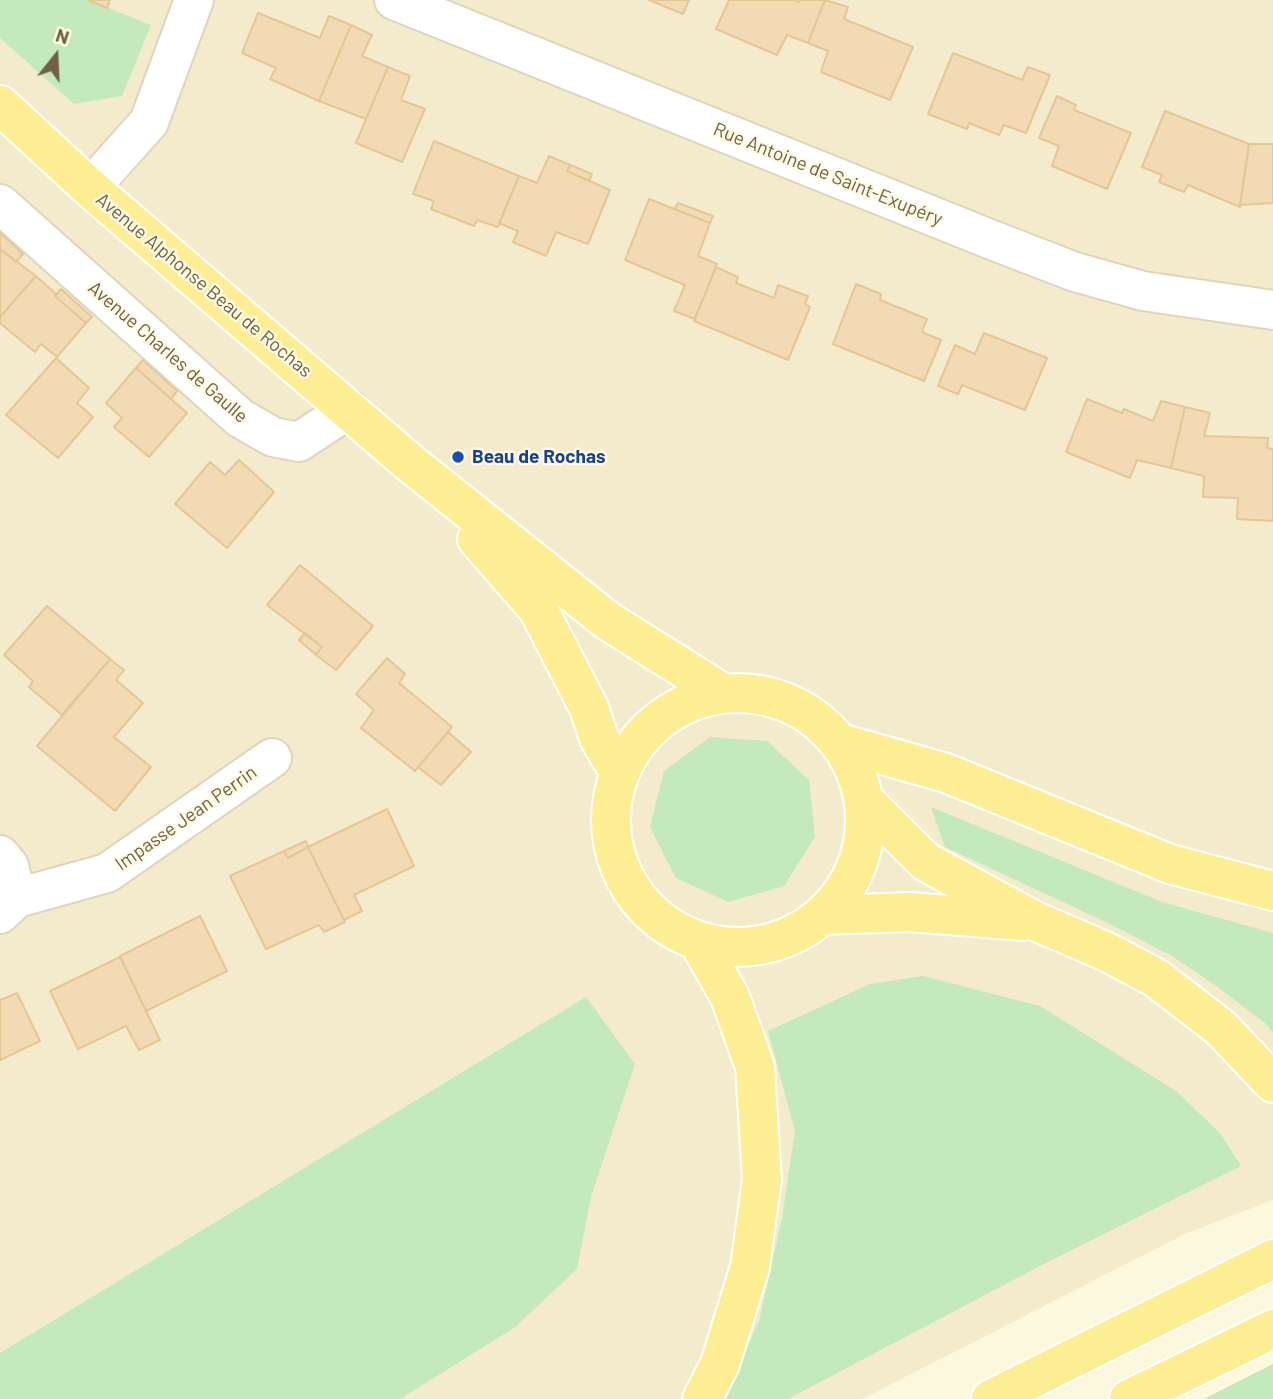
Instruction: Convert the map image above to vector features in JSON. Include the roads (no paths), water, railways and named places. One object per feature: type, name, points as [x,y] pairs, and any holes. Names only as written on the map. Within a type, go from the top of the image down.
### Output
[{"type":"main road","name":"Avenue Alphonse Beau de Rochas","points":[[0,105],[90,188],[410,463],[608,621],[722,692]]},
{"type":"main road","name":"Avenue Alphonse Beau de Rochas","points":[[410,463],[538,609],[589,708],[599,738],[619,772]]},
{"type":"main road","points":[[722,692],[755,693],[788,702],[816,719],[839,743],[855,770],[864,800],[863,842],[849,882],[823,915],[795,933],[764,944],[730,947],[698,941],[652,915],[633,894],[615,855],[610,813],[619,772],[643,733],[679,706],[722,692]]},
{"type":"main road","points":[[839,743],[946,773],[1170,864],[1273,891]]},
{"type":"main road","points":[[864,800],[926,862],[1035,922],[1107,952],[1156,978],[1221,1028],[1273,1083]]},
{"type":"main road","points":[[823,915],[910,912],[1035,922]]},
{"type":"main road","points":[[698,941],[730,997],[755,1067],[762,1179],[750,1267],[720,1364],[702,1399]]},
{"type":"main road","points":[[991,1399],[1273,1259]]},
{"type":"main road","points":[[1129,1399],[1273,1329]]},
{"type":"street","points":[[90,188],[149,122],[194,0]]},
{"type":"street","name":"Rue Antoine de Saint-Exupéry","points":[[394,0],[1075,272],[1143,291],[1273,310]]},
{"type":"street","name":"Avenue Charles de Gaulle","points":[[0,205],[240,418],[262,431],[273,437],[299,442],[349,409]]},
{"type":"street","name":"Impasse Jean Perrin","points":[[8,906],[107,873],[272,758]]},
{"type":"street","points":[[0,855],[9,866],[8,906]]},
{"type":"place","name":"Beau de Rochas","points":[[458,457]]}]
